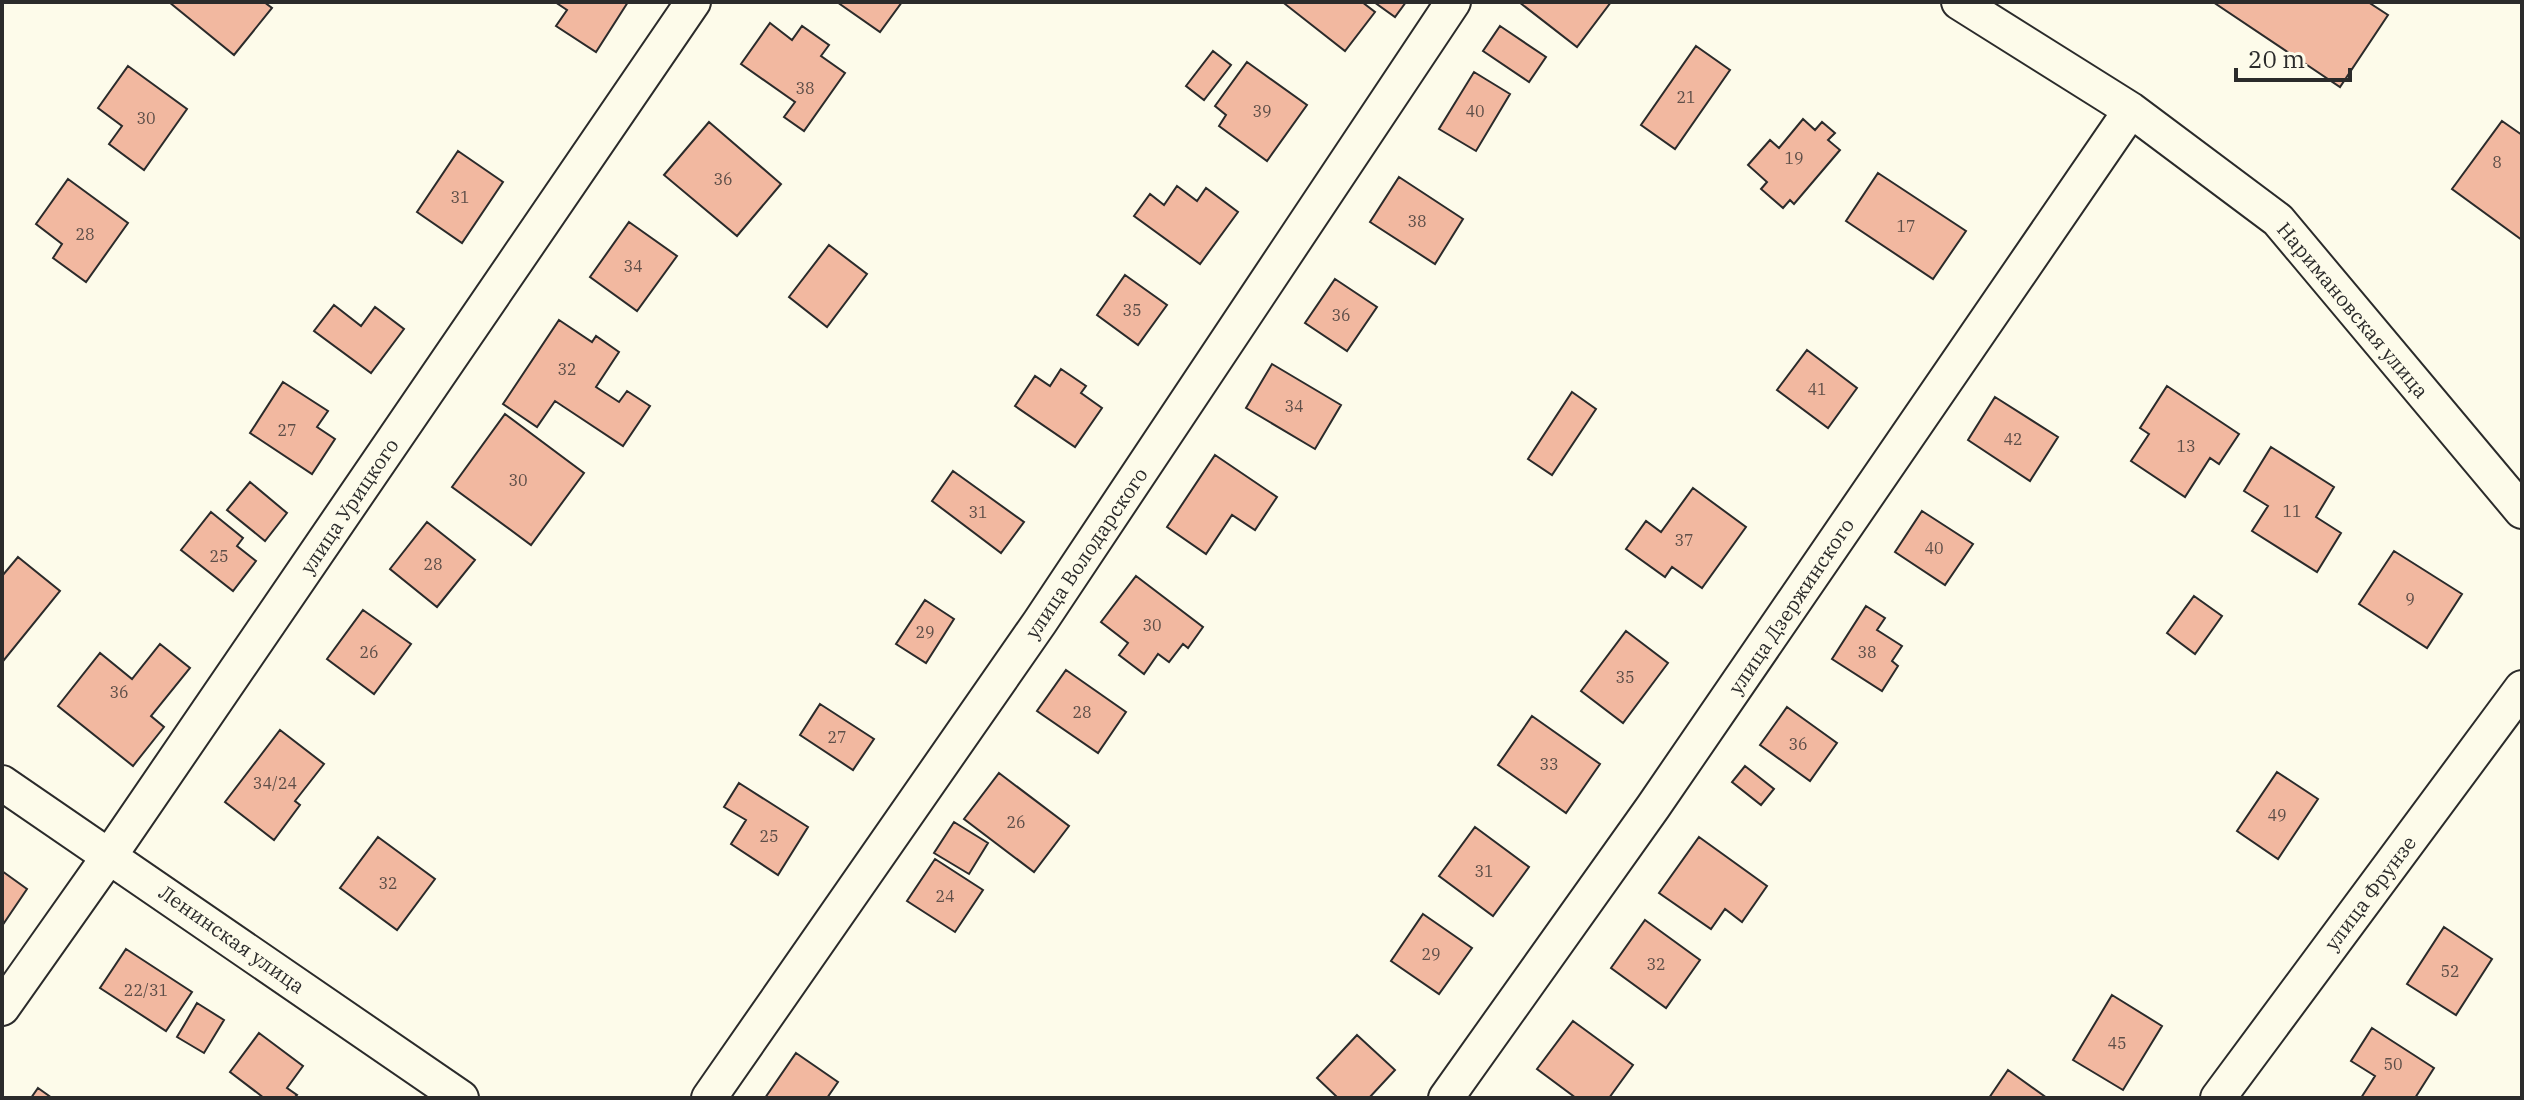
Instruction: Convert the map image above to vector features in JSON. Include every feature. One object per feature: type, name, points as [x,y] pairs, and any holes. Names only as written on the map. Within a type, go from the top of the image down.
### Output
[{"type":"street","name":"улица Урицкого","points":[[2,1008],[693,2]]},
{"type":"street","name":"улица Володарского","points":[[709,1098],[1040,622],[1453,2]]},
{"type":"street","name":"Наримановская улица","points":[[1959,2],[2131,110],[2278,220],[2522,511]]},
{"type":"street","name":"улица Дзержинского","points":[[1446,1098],[1671,781],[2131,110]]},
{"type":"street","name":"улица Фрунзе","points":[[2218,1098],[2522,688]]},
{"type":"street","name":"Ленинская улица","points":[[2,783],[461,1098]]},
{"type":"building","points":[[169,2],[264,2],[272,8],[234,55]]},
{"type":"building","points":[[555,2],[628,2],[596,52],[556,26],[567,10]]},
{"type":"building","points":[[837,2],[902,2],[880,32]]},
{"type":"building","points":[[1362,2],[1375,12],[1345,51],[1285,4]]},
{"type":"building","points":[[1374,2],[1406,2],[1395,17]]},
{"type":"building","points":[[1519,2],[1611,2],[1577,47]]},
{"type":"building","points":[[2213,2],[2368,2],[2388,15],[2340,87]]},
{"type":"building","points":[[770,23],[792,40],[802,26],[829,45],[821,56],[845,73],[804,131],[784,117],[795,102],[741,64]]},
{"type":"building","points":[[1500,26],[1546,57],[1529,82],[1483,51]]},
{"type":"building","points":[[1696,46],[1730,70],[1675,149],[1641,125]]},
{"type":"building","points":[[1213,51],[1231,65],[1204,100],[1186,86]]},
{"type":"building","points":[[1247,62],[1307,105],[1267,161],[1219,126],[1226,115],[1215,106]]},
{"type":"building","points":[[128,66],[187,109],[144,170],[109,144],[122,126],[98,108]]},
{"type":"building","points":[[1474,72],[1510,94],[1476,151],[1439,129]]},
{"type":"building","points":[[1803,119],[1815,130],[1822,122],[1835,133],[1828,140],[1840,150],[1794,204],[1790,200],[1783,208],[1761,189],[1767,182],[1748,165],[1770,140],[1779,148]]},
{"type":"building","points":[[2502,121],[2522,135],[2522,240],[2452,189]]},
{"type":"building","points":[[709,122],[781,184],[737,236],[664,175]]},
{"type":"building","points":[[458,151],[503,182],[462,243],[417,212]]},
{"type":"building","points":[[1878,173],[1966,231],[1933,279],[1846,221]]},
{"type":"building","points":[[1399,177],[1463,219],[1435,264],[1370,222]]},
{"type":"building","points":[[68,179],[128,223],[86,282],[53,258],[62,244],[36,224]]},
{"type":"building","points":[[1177,186],[1197,201],[1206,188],[1238,212],[1200,264],[1134,216],[1150,194],[1164,205]]},
{"type":"building","points":[[629,222],[677,256],[637,311],[590,277]]},
{"type":"building","points":[[829,245],[867,274],[827,327],[789,297]]},
{"type":"building","points":[[1125,275],[1167,305],[1138,345],[1097,315]]},
{"type":"building","points":[[1335,279],[1377,307],[1347,351],[1305,323]]},
{"type":"building","points":[[334,305],[361,326],[375,307],[404,329],[371,373],[314,331]]},
{"type":"building","points":[[559,320],[592,342],[596,336],[619,352],[596,387],[619,402],[627,391],[650,406],[623,446],[555,401],[537,427],[503,404]]},
{"type":"building","points":[[1807,350],[1857,388],[1828,428],[1777,390]]},
{"type":"building","points":[[1272,364],[1341,405],[1315,449],[1246,408]]},
{"type":"building","points":[[1061,369],[1086,386],[1081,393],[1102,408],[1075,447],[1015,406],[1035,376],[1050,386]]},
{"type":"building","points":[[283,382],[328,411],[317,427],[335,439],[312,474],[250,433]]},
{"type":"building","points":[[2167,386],[2239,434],[2219,464],[2210,458],[2185,497],[2131,461],[2149,434],[2140,428]]},
{"type":"building","points":[[1572,392],[1596,409],[1552,475],[1528,459]]},
{"type":"building","points":[[1995,397],[2058,437],[2030,481],[1968,440]]},
{"type":"building","points":[[505,414],[584,473],[531,545],[452,487]]},
{"type":"building","points":[[2271,447],[2334,487],[2316,517],[2341,533],[2317,572],[2252,531],[2268,506],[2244,491]]},
{"type":"building","points":[[1215,455],[1277,497],[1255,530],[1232,515],[1206,554],[1167,527]]},
{"type":"building","points":[[953,471],[1024,522],[1001,553],[932,501]]},
{"type":"building","points":[[250,482],[287,513],[265,541],[227,510]]},
{"type":"building","points":[[1693,488],[1746,527],[1702,588],[1672,567],[1665,577],[1626,549],[1646,521],[1661,532]]},
{"type":"building","points":[[1922,511],[1973,544],[1945,585],[1895,552]]},
{"type":"building","points":[[211,512],[243,538],[237,546],[256,561],[233,591],[181,550]]},
{"type":"building","points":[[427,522],[475,560],[437,607],[390,569]]},
{"type":"building","points":[[2394,551],[2462,594],[2427,648],[2359,604]]},
{"type":"building","points":[[18,557],[60,591],[4,660],[2,576]]},
{"type":"building","points":[[1136,576],[1203,627],[1188,648],[1183,644],[1169,662],[1158,654],[1144,674],[1119,655],[1128,643],[1101,622]]},
{"type":"building","points":[[2194,596],[2222,616],[2195,654],[2167,633]]},
{"type":"building","points":[[925,600],[954,619],[926,663],[896,644]]},
{"type":"building","points":[[1866,606],[1885,618],[1877,630],[1902,646],[1892,661],[1898,666],[1882,691],[1832,659]]},
{"type":"building","points":[[363,610],[411,644],[374,694],[327,659]]},
{"type":"building","points":[[1626,631],[1668,663],[1623,723],[1581,691]]},
{"type":"building","points":[[160,644],[190,668],[151,716],[164,727],[133,766],[58,706],[100,653],[132,679]]},
{"type":"building","points":[[1066,670],[1126,712],[1098,753],[1037,711]]},
{"type":"building","points":[[820,704],[874,739],[853,770],[800,735]]},
{"type":"building","points":[[1787,707],[1837,743],[1810,781],[1760,745]]},
{"type":"building","points":[[1532,716],[1600,764],[1566,813],[1498,765]]},
{"type":"building","points":[[280,730],[324,764],[295,801],[300,805],[274,840],[225,802]]},
{"type":"building","points":[[1745,766],[1774,789],[1761,805],[1732,782]]},
{"type":"building","points":[[2277,772],[2318,799],[2278,859],[2237,831]]},
{"type":"building","points":[[999,773],[1069,826],[1034,872],[964,819]]},
{"type":"building","points":[[739,783],[808,827],[778,875],[731,844],[746,820],[724,807]]},
{"type":"building","points":[[954,822],[988,843],[969,874],[934,853]]},
{"type":"building","points":[[1475,827],[1529,867],[1493,916],[1439,876]]},
{"type":"building","points":[[378,837],[435,879],[397,930],[340,888]]},
{"type":"building","points":[[1699,837],[1767,886],[1742,922],[1725,909],[1711,929],[1659,893]]},
{"type":"building","points":[[935,859],[983,890],[955,932],[907,901]]},
{"type":"building","points":[[2,871],[27,889],[2,926]]},
{"type":"building","points":[[1423,914],[1472,948],[1439,994],[1391,961]]},
{"type":"building","points":[[1645,920],[1700,960],[1666,1008],[1611,968]]},
{"type":"building","points":[[2444,927],[2492,959],[2456,1015],[2407,984]]},
{"type":"building","points":[[126,949],[192,992],[166,1031],[100,988]]},
{"type":"building","points":[[2112,995],[2162,1026],[2123,1090],[2073,1060]]},
{"type":"building","points":[[197,1003],[224,1020],[204,1053],[177,1037]]},
{"type":"building","points":[[1573,1021],[1633,1065],[1609,1098],[1576,1098],[1537,1069]]},
{"type":"building","points":[[2372,1028],[2434,1068],[2415,1098],[2361,1098],[2375,1076],[2351,1061]]},
{"type":"building","points":[[259,1033],[303,1066],[287,1088],[297,1095],[294,1098],[264,1098],[230,1072]]},
{"type":"building","points":[[1357,1035],[1395,1070],[1369,1098],[1338,1098],[1317,1078]]},
{"type":"building","points":[[796,1053],[838,1082],[827,1098],[765,1098]]},
{"type":"building","points":[[2008,1070],[2047,1098],[1989,1098]]},
{"type":"building","points":[[38,1088],[52,1098],[31,1098]]}]
